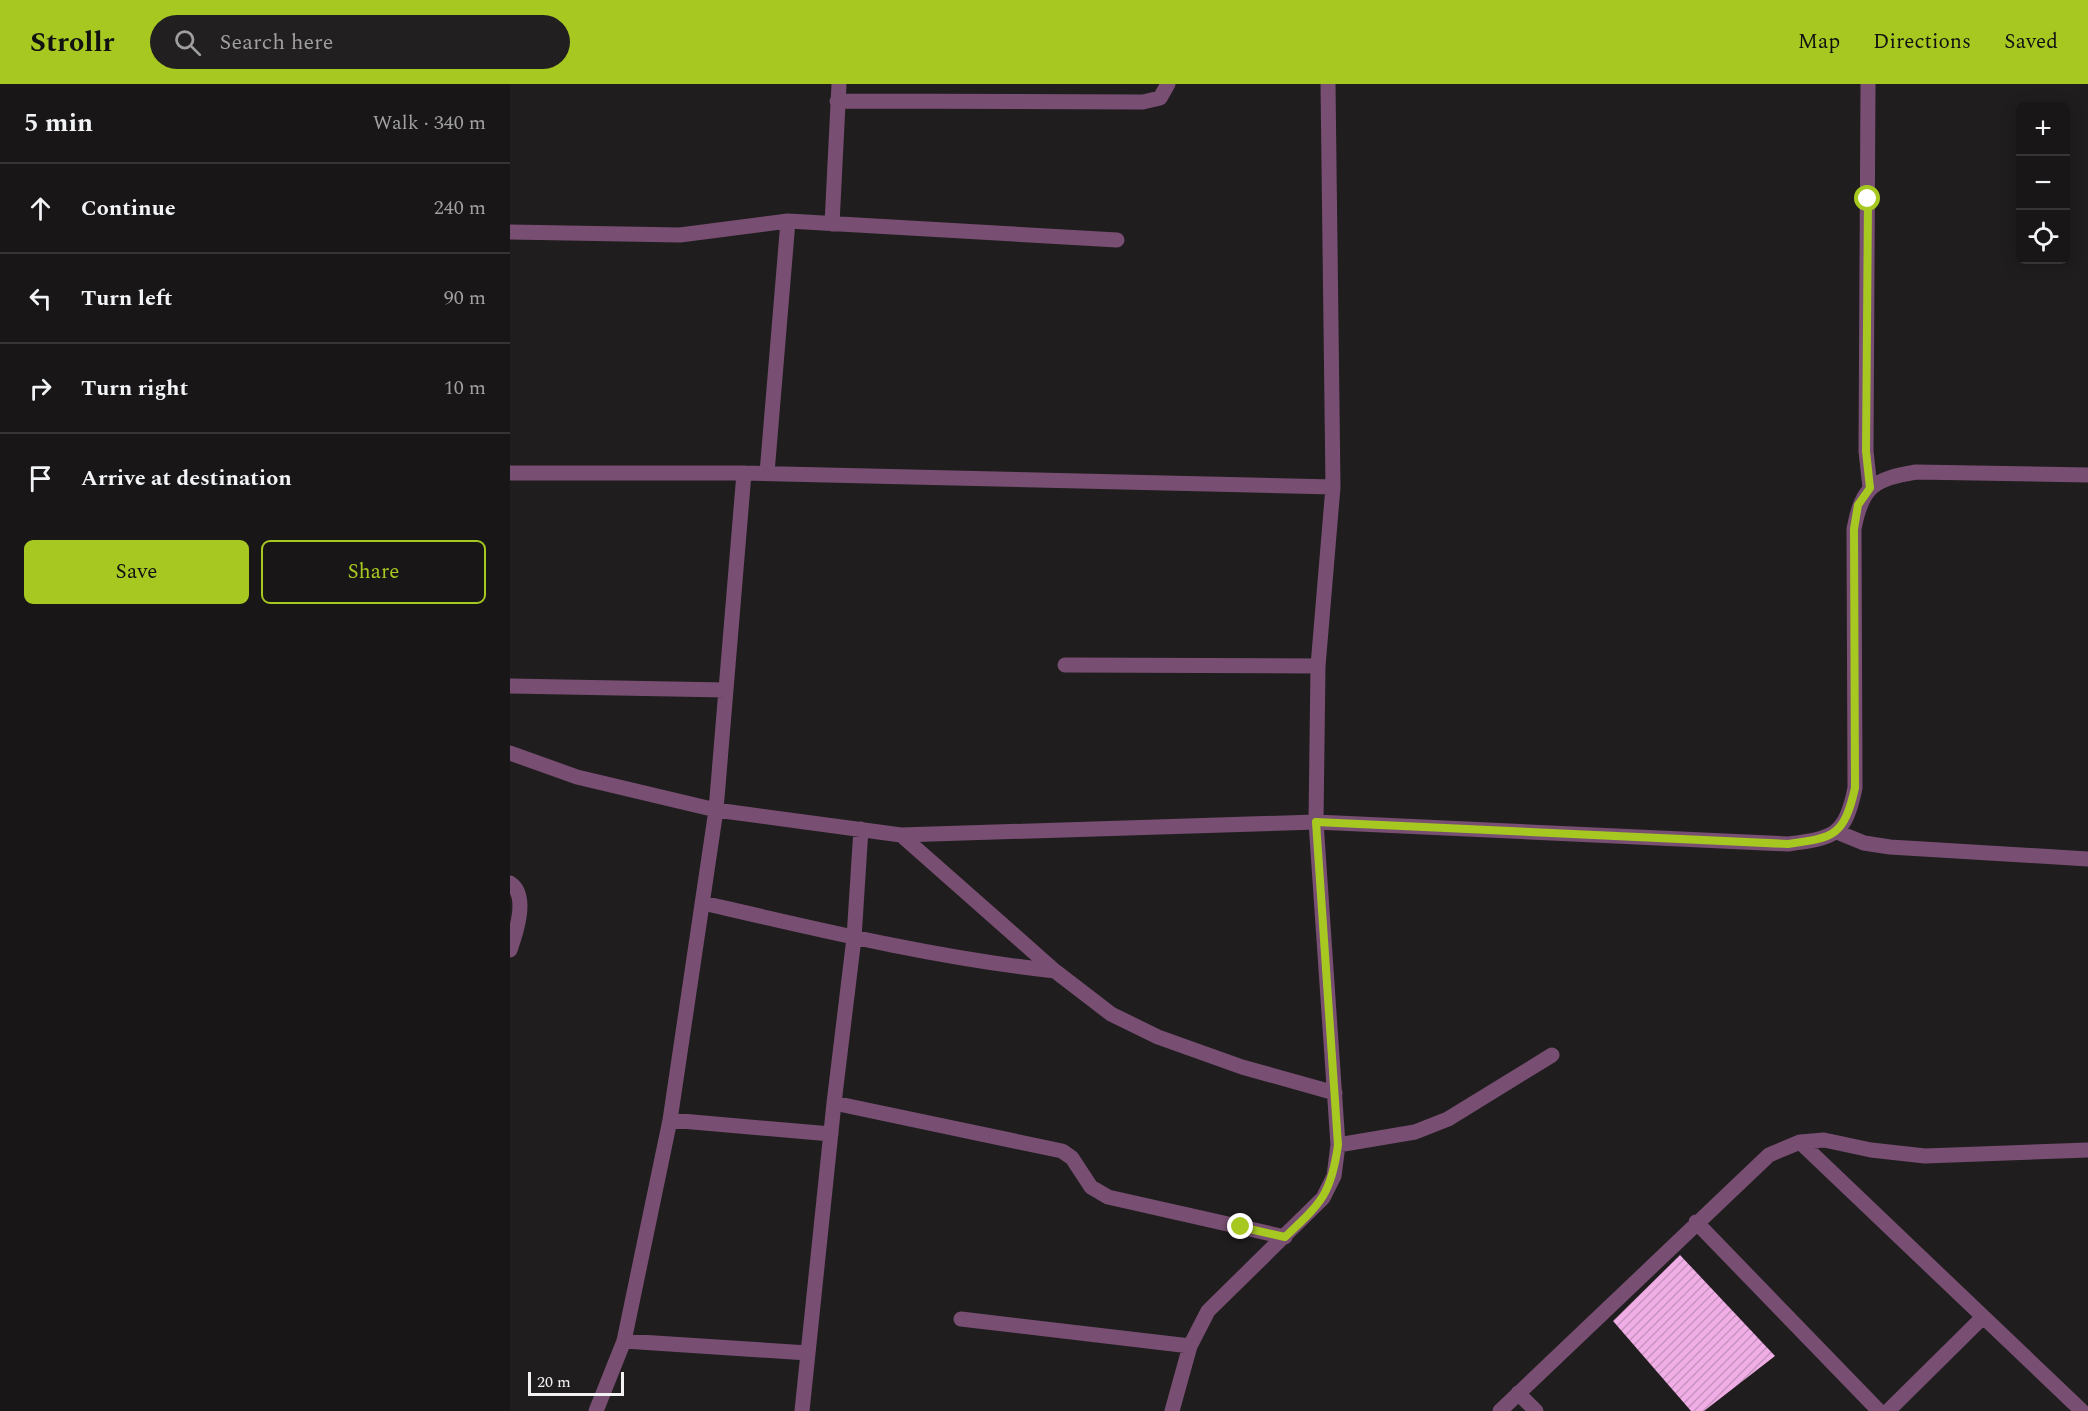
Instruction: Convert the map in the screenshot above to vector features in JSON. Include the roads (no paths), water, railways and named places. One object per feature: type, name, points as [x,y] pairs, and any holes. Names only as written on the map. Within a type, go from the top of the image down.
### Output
[{"type":"street","points":[[832,224],[838,84]]},
{"type":"street","points":[[837,101],[1143,102],[1160,98],[1168,84]]},
{"type":"street","points":[[1172,1411],[1190,1346],[1208,1311],[1323,1198],[1334,1176],[1338,1145],[1316,822],[1318,666],[1333,487],[1328,84]]},
{"type":"street","points":[[1868,84],[1866,451],[1870,488]]},
{"type":"street","points":[[767,473],[788,221]]},
{"type":"street","points":[[510,232],[680,235],[788,221],[1117,240]]},
{"type":"street","points":[[510,472],[767,473],[1333,487]]},
{"type":"street","points":[[510,753],[577,777],[716,810],[901,835],[1316,822],[1788,844],[1816,840],[1837,832],[1850,812],[1855,788],[1854,529],[1858,505],[1870,488],[1894,476],[1916,472],[2088,475]]},
{"type":"street","points":[[596,1411],[624,1341],[670,1120],[716,810],[744,473]]},
{"type":"street","points":[[1065,665],[1318,666]]},
{"type":"street","points":[[510,686],[726,690]]},
{"type":"street","points":[[802,1411],[834,1103],[854,938],[861,829]]},
{"type":"street","points":[[1837,832],[1864,843],[1890,847],[2088,859]]},
{"type":"street","points":[[901,835],[1055,971],[1112,1014],[1158,1036],[1242,1067],[1335,1092]]},
{"type":"street","points":[[510,883],[514,886],[520,899],[517,931],[510,950]]},
{"type":"street","points":[[703,903],[854,938],[980,963],[1055,971]]},
{"type":"street","points":[[1338,1145],[1415,1132],[1448,1119],[1552,1055]]},
{"type":"street","points":[[834,1103],[1062,1151],[1072,1158],[1091,1187],[1108,1197],[1285,1237]]},
{"type":"street","points":[[670,1120],[831,1134]]},
{"type":"street","points":[[1500,1411],[1769,1155],[1800,1142],[1824,1140],[1871,1150],[1925,1156],[2088,1150]]},
{"type":"street","points":[[1800,1142],[2082,1411]]},
{"type":"street","points":[[1696,1222],[1879,1411]]},
{"type":"street","points":[[1888,1411],[1983,1317]]},
{"type":"street","points":[[961,1319],[1190,1346]]},
{"type":"street","points":[[624,1341],[808,1353]]},
{"type":"street","points":[[1518,1393],[1536,1411]]}]
